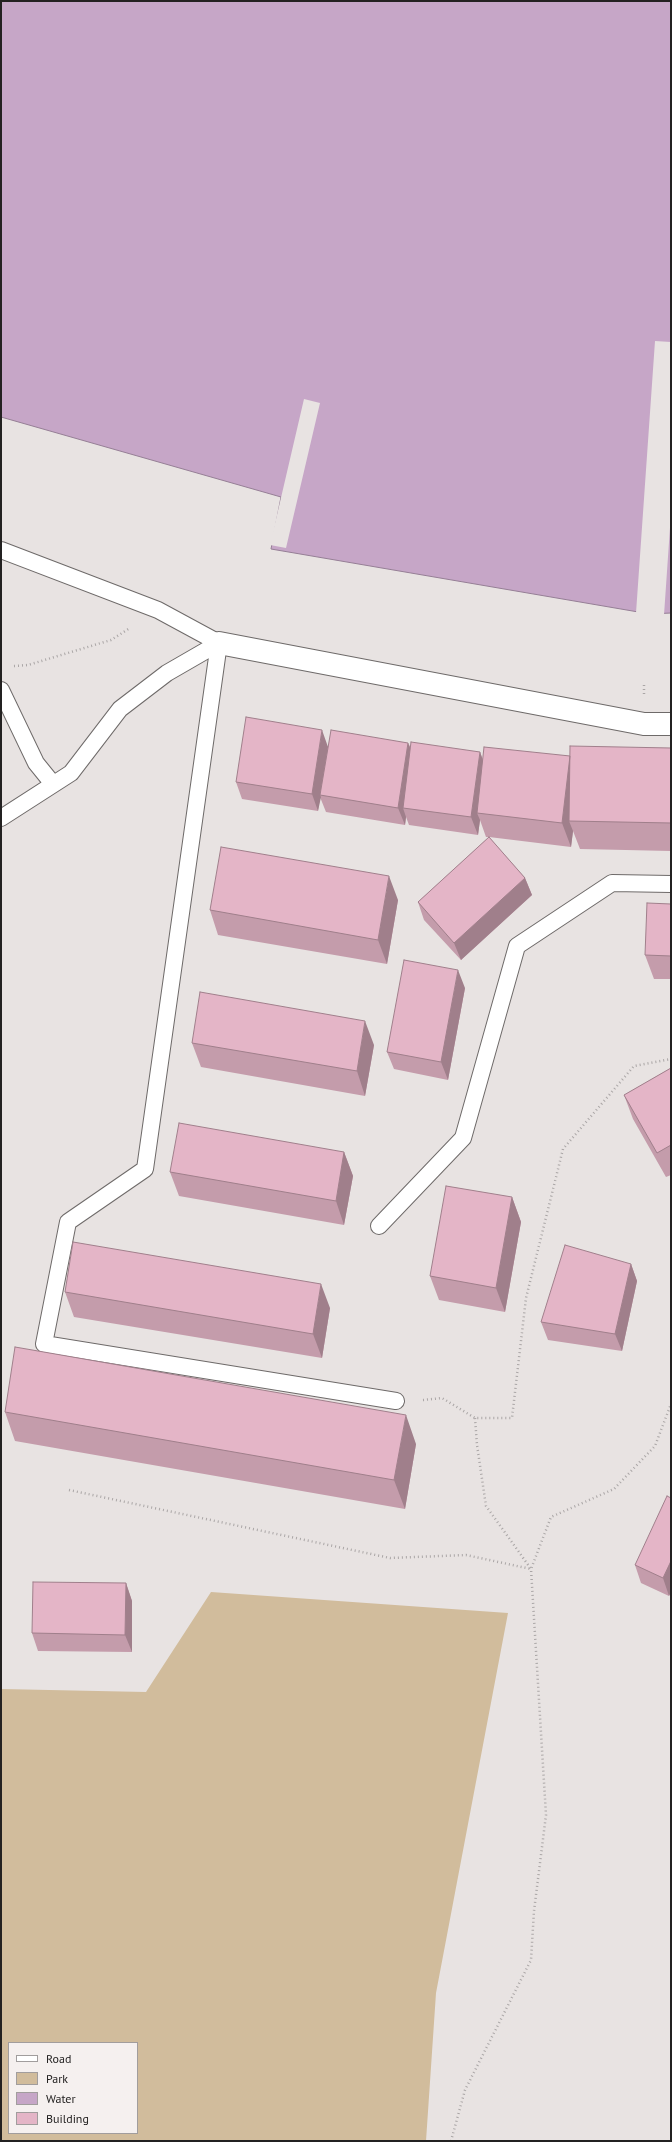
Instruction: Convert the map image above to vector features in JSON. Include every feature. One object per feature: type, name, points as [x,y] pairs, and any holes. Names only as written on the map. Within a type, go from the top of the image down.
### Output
[{"type":"street","points":[[219,643],[644,724],[671,724]]},
{"type":"lane","points":[[1,550],[158,610],[219,643]]},
{"type":"lane","points":[[1,818],[71,773],[120,709],[167,673],[219,643]]},
{"type":"lane","points":[[219,643],[145,1169],[68,1222],[44,1344],[396,1402]]},
{"type":"lane","points":[[1,690],[36,763],[53,784]]},
{"type":"lane","points":[[379,1226],[463,1138],[517,946],[612,883],[671,884]]},
{"type":"path","points":[[8,666],[28,664],[111,640],[158,610]]},
{"type":"path","points":[[396,1402],[442,1398],[475,1418],[512,1418],[526,1298],[563,1149],[634,1066],[671,1059]]},
{"type":"path","points":[[451,2141],[465,2090],[530,1960],[534,1910],[546,1815],[531,1568],[550,1517],[614,1489],[655,1446],[671,1404]]},
{"type":"path","points":[[475,1418],[477,1445],[486,1506],[531,1568]]},
{"type":"path","points":[[69,1490],[390,1558],[466,1555],[531,1568]]},
{"type":"green space","points":[[211,1592],[508,1613],[436,1993],[426,2141],[1,2141],[1,1689],[146,1692]]},
{"type":"water","points":[[1,1],[671,1],[671,613],[650,614],[271,549],[281,497],[1,417]]},
{"type":"pier","points":[[655,341],[671,342],[671,513],[664,615],[650,616],[636,613]]},
{"type":"pier","points":[[304,399],[320,403],[286,548],[270,545]]},
{"type":"building","points":[[246,717],[322,730],[312,794],[236,782]]},
{"type":"building","points":[[331,730],[408,743],[398,808],[320,795]]},
{"type":"building","points":[[411,742],[480,752],[471,817],[403,808]]},
{"type":"building","points":[[570,746],[671,748],[671,823],[569,821]]},
{"type":"building","points":[[484,747],[570,756],[562,823],[477,813]]},
{"type":"building","points":[[489,837],[525,878],[454,943],[418,902]]},
{"type":"building","points":[[221,847],[389,876],[378,940],[210,910]]},
{"type":"building","points":[[647,903],[671,904],[671,956],[645,955]]},
{"type":"building","points":[[404,960],[458,970],[441,1062],[387,1052]]},
{"type":"building","points":[[200,992],[365,1021],[357,1071],[192,1043]]},
{"type":"building","points":[[671,1068],[671,1145],[657,1153],[624,1095]]},
{"type":"building","points":[[179,1123],[344,1152],[336,1201],[170,1172]]},
{"type":"building","points":[[446,1186],[512,1197],[496,1288],[430,1276]]},
{"type":"building","points":[[73,1242],[321,1284],[313,1334],[65,1292]]},
{"type":"building","points":[[565,1245],[631,1264],[615,1334],[541,1322]]},
{"type":"building","points":[[15,1347],[406,1415],[394,1480],[5,1412]]},
{"type":"building","points":[[667,1496],[671,1498],[671,1561],[663,1578],[635,1565]]},
{"type":"building","points":[[33,1582],[126,1583],[125,1635],[32,1633]]}]
